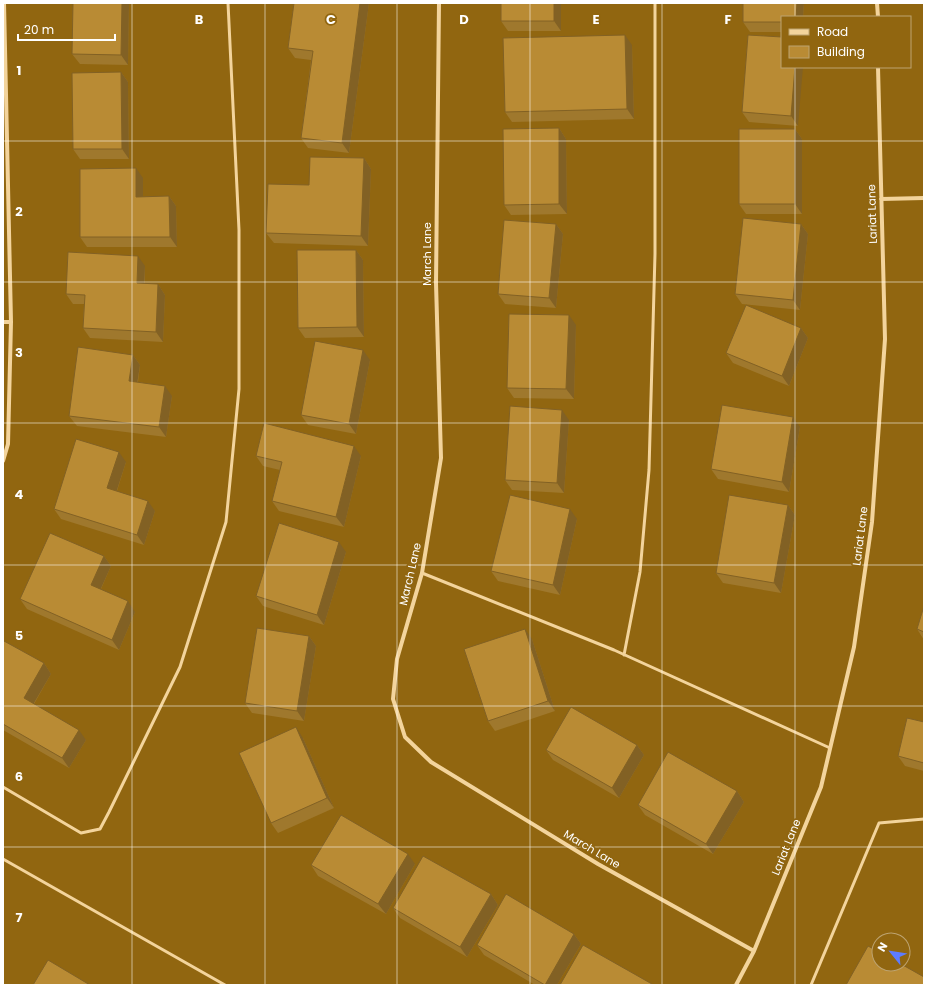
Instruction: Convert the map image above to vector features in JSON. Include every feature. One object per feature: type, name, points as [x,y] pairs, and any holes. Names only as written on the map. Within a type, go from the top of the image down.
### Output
[{"type":"street","points":[[3,462],[8,444],[11,322],[4,3]]},
{"type":"street","name":"March Lane","points":[[439,3],[436,283],[440,458],[422,573],[397,659],[393,700],[405,737],[431,762],[598,864],[754,951]]},
{"type":"street","points":[[877,3],[878,16]]},
{"type":"street","name":"Lariat Lane","points":[[736,985],[754,951],[821,787],[854,647],[872,522],[885,339],[878,68]]},
{"type":"street","points":[[881,199],[924,198]]},
{"type":"street","points":[[3,322],[11,322]]},
{"type":"lane","points":[[3,787],[81,833],[100,829],[180,668],[226,522],[239,389],[239,230],[228,3]]},
{"type":"lane","points":[[624,655],[640,572],[648,470],[655,254],[655,3]]},
{"type":"lane","points":[[422,573],[624,655],[830,748]]},
{"type":"lane","points":[[810,985],[878,823],[924,819]]},
{"type":"lane","points":[[3,859],[225,985]]},
{"type":"building","points":[[73,3],[122,3],[121,55],[72,54]]},
{"type":"building","points":[[294,3],[360,3],[342,143],[301,138],[313,51],[288,48]]},
{"type":"building","points":[[501,3],[554,3],[554,21],[501,21]]},
{"type":"building","points":[[743,3],[797,3],[796,16],[781,16],[781,22],[743,22]]},
{"type":"building","points":[[625,35],[627,109],[505,112],[503,38]]},
{"type":"building","points":[[748,35],[781,37],[781,68],[795,68],[791,116],[742,112]]},
{"type":"building","points":[[121,72],[122,149],[73,149],[72,73]]},
{"type":"building","points":[[559,128],[559,204],[504,205],[503,129]]},
{"type":"building","points":[[739,129],[795,129],[795,204],[739,204]]},
{"type":"building","points":[[310,157],[364,158],[361,236],[266,233],[268,184],[309,185]]},
{"type":"building","points":[[136,168],[136,197],[169,196],[170,237],[80,237],[80,169]]},
{"type":"building","points":[[743,218],[801,224],[793,300],[735,294]]},
{"type":"building","points":[[504,220],[556,224],[549,298],[498,294]]},
{"type":"building","points":[[297,250],[356,250],[357,327],[298,328]]},
{"type":"building","points":[[68,252],[138,256],[137,283],[158,284],[156,332],[83,328],[85,295],[66,294]]},
{"type":"building","points":[[746,305],[801,328],[782,376],[726,353]]},
{"type":"building","points":[[509,314],[569,315],[566,389],[507,388]]},
{"type":"building","points":[[315,341],[363,350],[349,424],[301,415]]},
{"type":"building","points":[[78,347],[133,355],[129,381],[165,386],[159,427],[69,416]]},
{"type":"building","points":[[722,405],[793,417],[782,482],[711,469]]},
{"type":"building","points":[[510,406],[562,410],[557,483],[505,480]]},
{"type":"building","points":[[264,423],[354,446],[336,517],[272,501],[282,462],[256,456]]},
{"type":"building","points":[[76,439],[119,452],[107,488],[148,501],[137,535],[54,509]]},
{"type":"building","points":[[510,495],[570,509],[553,585],[491,571]]},
{"type":"building","points":[[729,495],[788,505],[774,583],[716,573]]},
{"type":"building","points":[[279,523],[339,542],[317,615],[256,596]]},
{"type":"building","points":[[50,533],[104,556],[91,585],[128,601],[112,640],[20,599]]},
{"type":"building","points":[[924,606],[924,632],[917,629]]},
{"type":"building","points":[[257,628],[309,636],[297,711],[245,703]]},
{"type":"building","points":[[525,629],[548,701],[488,721],[464,649]]},
{"type":"building","points":[[4,641],[44,663],[24,698],[79,730],[62,758],[3,724]]},
{"type":"building","points":[[571,707],[637,745],[612,788],[546,750]]},
{"type":"building","points":[[907,718],[924,722],[924,763],[898,756]]},
{"type":"building","points":[[296,727],[327,798],[271,823],[239,753]]},
{"type":"building","points":[[668,752],[737,791],[706,844],[638,805]]},
{"type":"building","points":[[341,815],[408,854],[378,904],[311,865]]},
{"type":"building","points":[[423,856],[491,894],[460,947],[393,908]]},
{"type":"building","points":[[506,894],[574,934],[545,985],[477,945]]},
{"type":"building","points":[[583,945],[652,984],[652,985],[560,985]]},
{"type":"building","points":[[868,946],[871,948],[871,972],[911,972],[911,970],[924,977],[924,985],[846,985]]},
{"type":"building","points":[[48,960],[90,985],[33,985]]}]
